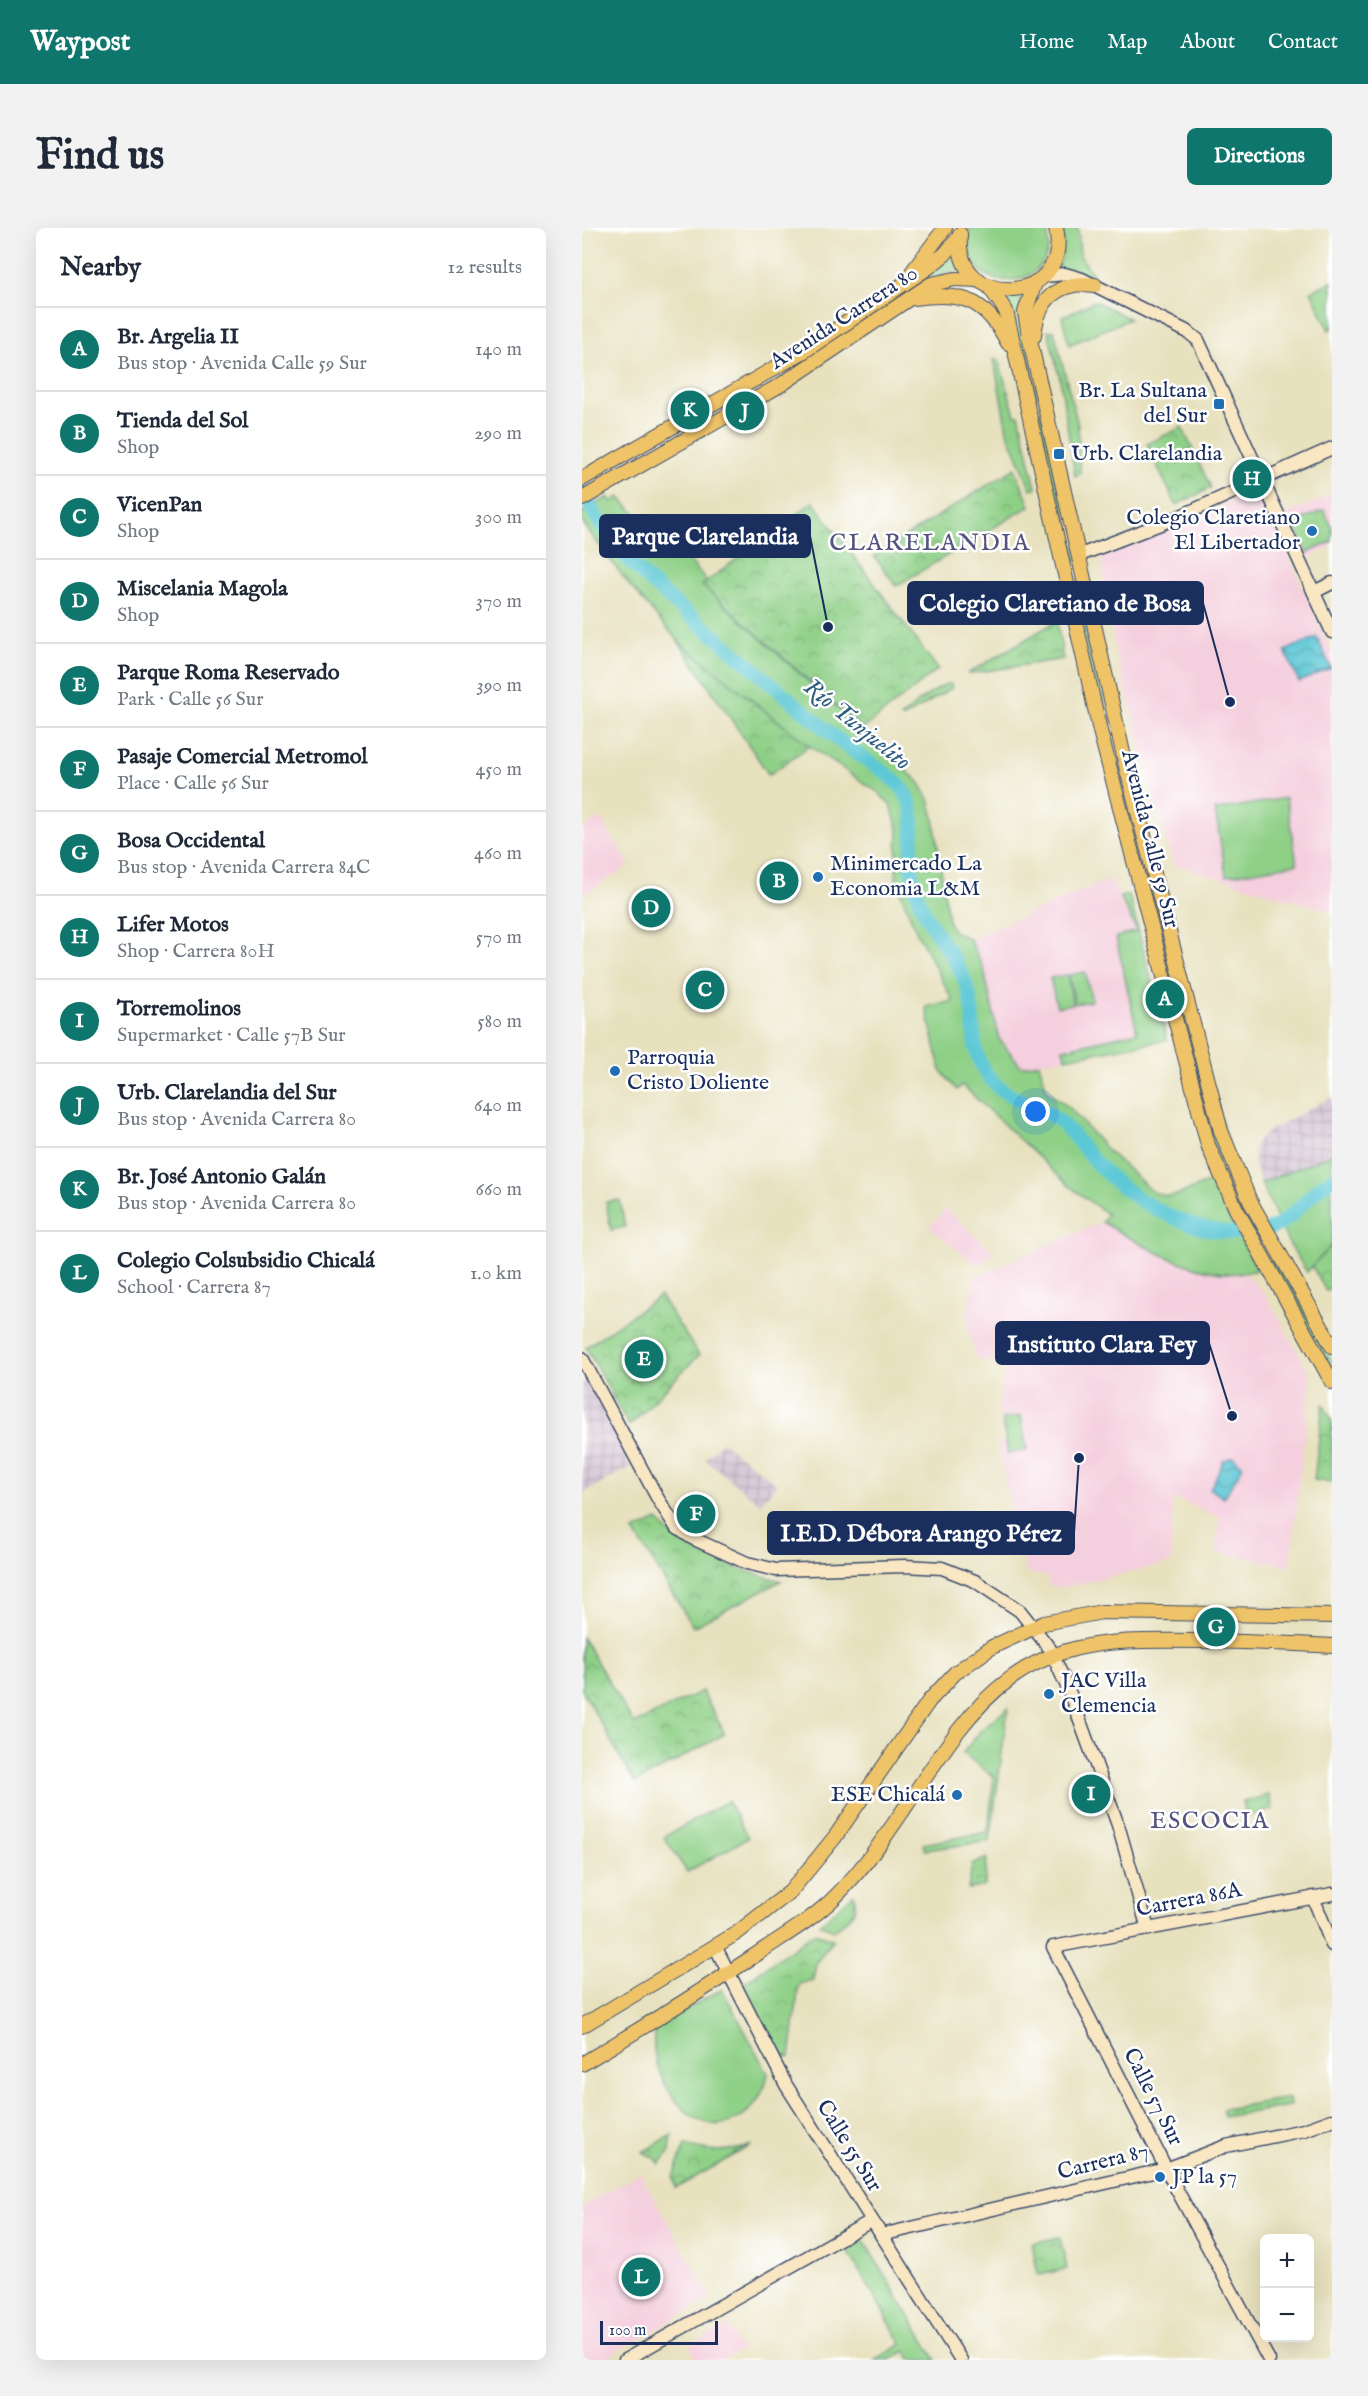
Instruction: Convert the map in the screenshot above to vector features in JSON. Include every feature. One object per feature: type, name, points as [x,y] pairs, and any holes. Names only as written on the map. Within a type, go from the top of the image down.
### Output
[{"type":"main road","points":[[888,293],[922,262],[945,228]]},
{"type":"main road","name":"Avenida Calle 59 Sur","points":[[1058,230],[1056,257],[1039,279],[1025,312],[1121,743],[1221,1131],[1250,1201],[1332,1346]]},
{"type":"main road","name":"Avenida Carrera 80","points":[[588,475],[806,351],[945,254],[961,232]]},
{"type":"main road","name":"Avenida Calle 59 Sur","points":[[961,232],[963,260],[1006,311],[1085,669],[1175,1026],[1208,1145],[1236,1209],[1332,1382]]},
{"type":"main road","name":"Avenida Carrera 80","points":[[582,499],[782,384],[937,282],[955,279],[1012,290],[1039,279]]},
{"type":"main road","points":[[1033,350],[1038,313],[1050,294],[1068,286],[1095,285]]},
{"type":"main road","points":[[909,299],[954,296],[977,303],[999,325],[1017,358]]},
{"type":"main road","points":[[582,2026],[756,1920],[805,1876],[835,1837],[913,1722],[941,1687],[973,1659],[1034,1626],[1075,1615],[1121,1611],[1332,1616]]},
{"type":"main road","points":[[582,2064],[729,1973],[834,1899],[864,1866],[947,1746],[986,1698],[1025,1669],[1053,1654],[1088,1644],[1126,1640],[1332,1646]]},
{"type":"street","points":[[1039,279],[1065,274],[1095,285],[1188,332],[1198,340],[1332,632]]},
{"type":"street","points":[[1080,555],[1159,525],[1332,448]]},
{"type":"street","points":[[1159,525],[1168,511]]},
{"type":"street","points":[[1314,592],[1332,584]]},
{"type":"street","points":[[582,1358],[640,1469],[676,1527],[692,1538],[747,1563],[764,1568],[793,1571],[904,1566],[942,1568],[965,1576],[1020,1611],[1034,1626],[1053,1654],[1069,1691],[1118,1825],[1148,1929]]},
{"type":"street","name":"Carrera 86A","points":[[1053,1947],[1332,1894]]},
{"type":"street","points":[[1313,1898],[1332,1945]]},
{"type":"street","name":"Calle 55 Sur","points":[[715,1946],[786,2085],[961,2360]]},
{"type":"street","name":"Calle 57 Sur","points":[[1053,1947],[1166,2169],[1269,2360]]},
{"type":"street","name":"Carrera 87","points":[[881,2235],[1166,2169],[1226,2146],[1304,2130],[1332,2120]]},
{"type":"street","points":[[625,2360],[871,2221]]},
{"type":"shaded area","points":[[1258,489],[1332,653],[1332,912],[1173,864],[1116,654],[1101,558]]},
{"type":"shaded area","name":"Colegio Claretiano El Libertador","points":[[1332,494],[1332,547],[1305,559],[1285,515]]},
{"type":"shaded area","points":[[600,818],[630,865],[582,896],[582,829]]},
{"type":"shaded area","points":[[1110,879],[1141,938],[1167,1040],[1021,1066],[999,1039],[984,970],[970,939]]},
{"type":"shaded area","points":[[1332,1097],[1332,1154],[1261,1183],[1253,1163],[1256,1142],[1270,1130]]},
{"type":"shaded area","points":[[946,1209],[995,1253],[978,1266],[929,1227]]},
{"type":"shaded area","points":[[1102,1222],[1164,1256],[1226,1273],[1245,1274],[1264,1292],[1311,1376],[1290,1566],[1216,1552],[1220,1517],[1173,1498],[1171,1563],[1060,1588],[1047,1585],[1049,1577],[1026,1573],[997,1443],[1006,1441],[998,1407],[1005,1364],[977,1359],[968,1331],[968,1309],[975,1277]]},
{"type":"shaded area","points":[[589,1380],[631,1467],[582,1494],[582,1383]]},
{"type":"shaded area","points":[[722,1442],[777,1484],[760,1504],[705,1459]]},
{"type":"shaded area","points":[[640,2173],[711,2298],[602,2360],[582,2360],[582,2207]]},
{"type":"shaded area","points":[[728,2325],[741,2350],[722,2360],[697,2360],[689,2346]]},
{"type":"green space","points":[[969,228],[1046,228],[1048,249],[1041,265],[1027,276],[1010,280],[993,278],[979,269],[969,253]]},
{"type":"green space","points":[[1064,228],[1078,228],[1080,256],[1094,276],[1093,278],[1073,270],[1057,270],[1061,258]]},
{"type":"green space","points":[[955,254],[962,271],[930,279],[882,310],[880,308]]},
{"type":"green space","points":[[1332,282],[1332,329],[1329,330],[1311,291]]},
{"type":"green space","points":[[1024,293],[1020,308],[1037,396],[1031,398],[1006,297]]},
{"type":"green space","points":[[1095,301],[1130,319],[1069,345],[1062,317]]},
{"type":"green space","points":[[1048,331],[1054,331],[1078,425],[1080,473],[1075,476],[1060,379]]},
{"type":"green space","points":[[998,359],[1015,415],[1019,415],[1036,488],[1031,489],[1007,431],[994,360]]},
{"type":"green space","points":[[1041,411],[1077,562],[1071,563],[1034,413]]},
{"type":"green space","points":[[1182,427],[1211,488],[1176,505],[1147,444]]},
{"type":"green space","points":[[1015,468],[1030,506],[896,586],[874,556]]},
{"type":"green space","points":[[608,497],[612,502],[619,497],[648,526],[671,539],[707,581],[702,585],[919,782],[929,799],[934,818],[948,920],[953,931],[970,939],[984,970],[999,1039],[1021,1066],[1039,1063],[1047,1091],[1070,1108],[1108,1151],[1153,1192],[1166,1196],[1177,1195],[1210,1182],[1257,1270],[1238,1273],[1197,1268],[1157,1252],[1102,1222],[1107,1214],[1069,1186],[962,1085],[957,1090],[941,1071],[926,1007],[953,1001],[917,933],[896,881],[898,829],[891,806],[879,793],[809,746],[678,641],[630,586],[582,522],[582,512]]},
{"type":"green space","points":[[813,502],[938,669],[863,729],[702,585]]},
{"type":"green space","points":[[1324,510],[1332,527],[1332,542],[1307,553],[1293,523]]},
{"type":"green space","points":[[1081,581],[1097,671],[1143,850],[1136,847],[1091,673],[1074,582]]},
{"type":"green space","points":[[1057,621],[1063,659],[967,674]]},
{"type":"green space","points":[[678,641],[809,746],[769,775]]},
{"type":"green space","points":[[946,684],[951,684],[952,688],[903,718],[901,717],[923,698]]},
{"type":"green space","points":[[1286,798],[1297,864],[1226,876],[1215,810]]},
{"type":"green space","points":[[1143,878],[1150,878],[1246,1203],[1240,1207],[1217,1156]]},
{"type":"green space","points":[[1129,895],[1167,1040],[1066,1058],[1063,1049],[1137,1032],[1116,937],[1137,931],[1120,897]]},
{"type":"green space","points":[[1085,972],[1092,1001],[1075,1004],[1069,975]]},
{"type":"green space","points":[[1067,975],[1073,1004],[1057,1007],[1050,978]]},
{"type":"green space","points":[[1332,1154],[1332,1245],[1307,1272],[1288,1242],[1261,1183]]},
{"type":"green space","points":[[620,1200],[625,1227],[611,1230],[606,1202]]},
{"type":"green space","points":[[1332,1245],[1332,1287],[1326,1291],[1312,1266]]},
{"type":"green space","points":[[1276,1258],[1332,1360],[1332,1371],[1271,1261]]},
{"type":"green space","points":[[660,1296],[699,1355],[629,1426],[586,1347]]},
{"type":"green space","points":[[1323,1404],[1332,1420],[1332,1482],[1314,1480]]},
{"type":"green space","points":[[1021,1416],[1027,1450],[1008,1454],[1002,1419]]},
{"type":"green space","points":[[658,1520],[668,1532],[697,1551],[732,1566],[781,1581],[693,1627],[634,1531]]},
{"type":"green space","points":[[582,1637],[634,1724],[702,1691],[725,1734],[635,1783],[582,1690]]},
{"type":"green space","points":[[1008,1708],[990,1841],[925,1850],[923,1844],[988,1832],[994,1777],[963,1753],[981,1730]]},
{"type":"green space","points":[[1269,1795],[1273,1810],[1246,1816],[1243,1802]]},
{"type":"green space","points":[[728,1801],[748,1838],[687,1872],[664,1837]]},
{"type":"green space","points":[[987,1858],[985,1886],[968,1889],[972,1865]]},
{"type":"green space","points":[[854,1894],[854,1911],[848,1919],[834,1930],[820,1924]]},
{"type":"green space","points":[[814,1933],[833,1939],[816,1963],[813,1980],[799,1984],[790,2057],[783,2056],[741,1985]]},
{"type":"green space","points":[[722,1989],[768,2074],[759,2098],[747,2112],[727,2123],[712,2124],[698,2120],[686,2111],[666,2085],[655,2056],[654,2028]]},
{"type":"green space","points":[[1289,2098],[1290,2106],[1224,2117],[1223,2109]]},
{"type":"green space","points":[[672,2135],[670,2151],[660,2164],[655,2158],[643,2152]]},
{"type":"green space","points":[[685,2145],[719,2151],[752,2145],[676,2188],[673,2177]]},
{"type":"green space","points":[[1060,2237],[1067,2269],[1038,2275],[1032,2243]]},
{"type":"green space","points":[[862,2238],[936,2360],[912,2360],[906,2351],[890,2360],[875,2360],[902,2344],[846,2248]]},
{"type":"water","points":[[1317,637],[1331,668],[1299,682],[1285,651]]},
{"type":"water","points":[[1233,1457],[1243,1466],[1224,1498],[1210,1489],[1224,1460]]},
{"type":"waterway","name":"Río Tunjuelito","points":[[582,489],[601,525],[627,559],[642,574],[840,741],[887,774],[907,795],[912,813],[911,865],[919,900],[931,925],[961,972],[970,998],[979,1061],[984,1071],[999,1088],[1057,1119],[1096,1163],[1130,1192],[1149,1205],[1191,1224],[1235,1233],[1270,1229],[1289,1217],[1322,1185],[1332,1179]]},
{"type":"place","name":"Br. La Sultana del Sur","points":[[1219,404]]},
{"type":"place","name":"Br. José Antonio Galán","points":[[690,410]]},
{"type":"place","name":"Urb. Clarelandia del Sur","points":[[745,411]]},
{"type":"place","name":"Urb. Clarelandia","points":[[1059,454]]},
{"type":"place","name":"Lifer Motos","points":[[1252,479]]},
{"type":"place","name":"Colegio Claretiano El Libertador","points":[[1312,531]]},
{"type":"place","name":"Parque Clarelandia","points":[[828,627]]},
{"type":"place","name":"Colegio Claretiano de Bosa","points":[[1230,702]]},
{"type":"place","name":"Minimercado La Economia L&M","points":[[818,877]]},
{"type":"place","name":"Tienda del Sol","points":[[779,881]]},
{"type":"place","name":"Miscelania Magola","points":[[651,908]]},
{"type":"place","name":"VicenPan","points":[[705,990]]},
{"type":"place","name":"Br. Argelia II","points":[[1165,999]]},
{"type":"place","name":"Parroquia Cristo Doliente","points":[[615,1071]]},
{"type":"place","name":"Parque Roma Reservado","points":[[644,1359]]},
{"type":"place","name":"Instituto Clara Fey","points":[[1232,1416]]},
{"type":"place","name":"I.E.D. Débora Arango Pérez","points":[[1079,1458]]},
{"type":"place","name":"Pasaje Comercial Metromol","points":[[696,1514]]},
{"type":"place","name":"Bosa Occidental","points":[[1216,1627]]},
{"type":"place","name":"JAC Villa Clemencia","points":[[1049,1694]]},
{"type":"place","name":"Torremolinos","points":[[1091,1794]]},
{"type":"place","name":"ESE Chicalá","points":[[957,1795]]},
{"type":"place","name":"JP la 57","points":[[1160,2177]]},
{"type":"place","name":"Colegio Colsubsidio Chicalá","points":[[641,2277]]},
{"type":"district","name":"CLARELANDIA","points":[[930,543]]},
{"type":"district","name":"ESCOCIA","points":[[1210,1821]]}]
